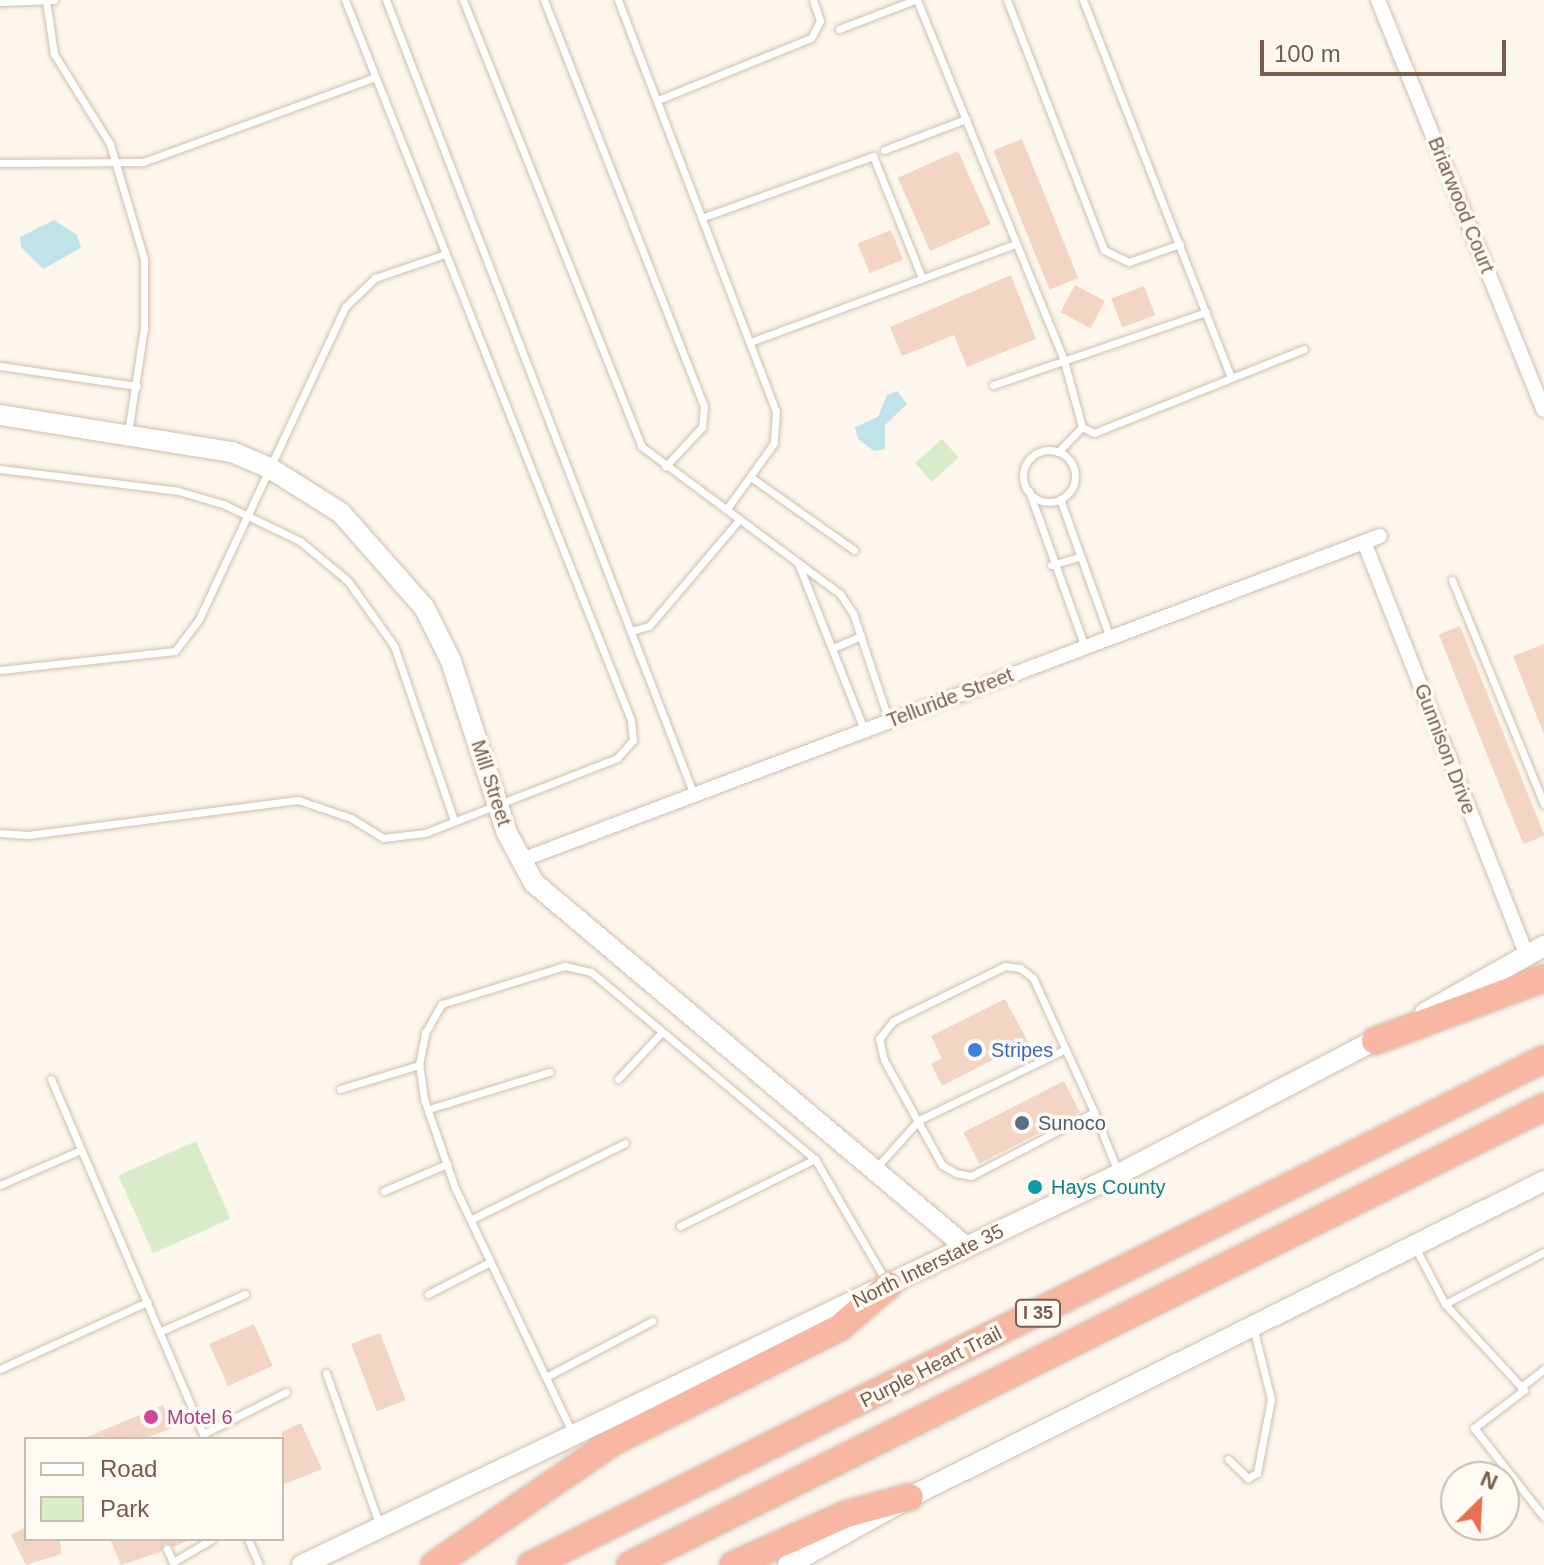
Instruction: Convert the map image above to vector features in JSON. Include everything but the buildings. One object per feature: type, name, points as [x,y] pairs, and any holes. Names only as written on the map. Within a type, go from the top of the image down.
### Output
[{"type":"highway","points":[[1375,1041],[1544,978]]},
{"type":"highway","name":"Purple Heart Trail","points":[[531,1565],[1544,1059]]},
{"type":"highway","name":"I 35","points":[[630,1565],[1544,1107]]},
{"type":"highway","points":[[434,1565],[613,1442],[839,1328],[889,1285]]},
{"type":"highway","points":[[733,1565],[847,1514],[910,1497]]},
{"type":"main road","name":"Mill Street","points":[[0,415],[197,442],[268,467],[341,513],[424,607],[451,661],[519,861],[557,906],[966,1247]]},
{"type":"main road","name":"North Interstate 35","points":[[302,1565],[575,1438],[1119,1174],[1375,1041],[1535,951]]},
{"type":"main road","points":[[788,1565],[910,1497],[1544,1181]]},
{"type":"street","name":"Briarwood Court","points":[[1378,0],[1544,410]]},
{"type":"street","name":"Telluride Street","points":[[519,861],[1380,536]]},
{"type":"street","name":"Gunnison Drive","points":[[1364,542],[1535,951]]},
{"type":"lane","points":[[0,833],[28,835],[298,800],[351,818],[383,838],[425,833],[498,800],[617,758],[629,748],[633,728],[345,0]]},
{"type":"lane","points":[[387,0],[694,795]]},
{"type":"lane","points":[[463,0],[628,423],[641,446],[665,467],[840,594],[861,636],[889,721]]},
{"type":"lane","points":[[544,0],[704,406],[702,427],[665,467]]},
{"type":"lane","points":[[618,0],[753,341],[776,411],[774,443],[752,478],[726,510]]},
{"type":"lane","points":[[658,100],[811,38],[820,21],[813,0]]},
{"type":"lane","points":[[839,29],[916,0],[1064,361],[1082,427],[1094,433],[1304,349]]},
{"type":"lane","points":[[1007,0],[1104,250],[1129,262],[1180,244]]},
{"type":"lane","points":[[1083,0],[1231,377]]},
{"type":"lane","points":[[0,2],[49,1],[54,54],[110,144],[144,259],[137,386],[128,433]]},
{"type":"lane","points":[[0,163],[116,165],[143,162],[375,77]]},
{"type":"lane","points":[[884,150],[966,119]]},
{"type":"lane","points":[[704,217],[873,156],[922,278]]},
{"type":"lane","points":[[753,341],[1015,244]]},
{"type":"lane","points":[[0,670],[175,651],[199,619],[268,467],[358,290],[445,254]]},
{"type":"lane","points":[[993,385],[1206,312]]},
{"type":"lane","points":[[0,366],[137,386]]},
{"type":"lane","points":[[1082,427],[1058,452],[1031,457],[1023,474],[1051,565],[1085,647]]},
{"type":"lane","points":[[1058,452],[1075,475],[1060,499]]},
{"type":"lane","points":[[0,469],[178,491],[247,514],[300,541],[348,581],[394,646],[454,820]]},
{"type":"lane","points":[[752,478],[854,550]]},
{"type":"lane","points":[[1029,491],[1043,501],[1060,499]]},
{"type":"lane","points":[[1060,499],[1110,638]]},
{"type":"lane","points":[[631,631],[649,626],[739,520]]},
{"type":"lane","points":[[1051,565],[1079,557]]},
{"type":"lane","points":[[798,563],[864,730]]},
{"type":"lane","points":[[1452,580],[1544,804]]},
{"type":"lane","points":[[833,648],[861,636]]},
{"type":"lane","points":[[575,1438],[470,1220],[429,1109],[419,1065],[425,1033],[442,1004],[565,966],[591,972],[815,1159],[889,1285]]},
{"type":"lane","points":[[1094,1112],[971,1176],[942,1165],[884,1060],[879,1039],[893,1021],[1005,966],[1033,978],[1094,1112],[1119,1174]]},
{"type":"lane","points":[[618,1079],[662,1032]]},
{"type":"lane","points":[[873,1172],[919,1120],[1064,1050]]},
{"type":"lane","points":[[340,1089],[419,1065]]},
{"type":"lane","points":[[429,1109],[549,1072]]},
{"type":"lane","points":[[51,1079],[204,1436],[286,1392]]},
{"type":"lane","points":[[470,1220],[625,1143]]},
{"type":"lane","points":[[0,1185],[81,1150]]},
{"type":"lane","points":[[680,1226],[815,1159]]},
{"type":"lane","points":[[384,1191],[447,1164]]},
{"type":"lane","points":[[1415,1247],[1445,1304],[1524,1390],[1474,1428],[1544,1517]]},
{"type":"lane","points":[[1445,1304],[1544,1252]]},
{"type":"lane","points":[[428,1294],[490,1262]]},
{"type":"lane","points":[[159,1332],[245,1294]]},
{"type":"lane","points":[[0,1369],[147,1302]]},
{"type":"lane","points":[[546,1377],[652,1321]]},
{"type":"lane","points":[[1228,1459],[1248,1478],[1257,1473],[1271,1399],[1253,1325]]},
{"type":"lane","points":[[1521,1387],[1544,1369]]},
{"type":"lane","points":[[326,1373],[380,1528]]},
{"type":"lane","points":[[167,1549],[173,1564],[209,1541]]},
{"type":"lane","points":[[249,1541],[259,1565]]},
{"type":"green space","points":[[942,439],[959,458],[932,482],[915,463]]},
{"type":"green space","points":[[196,1141],[231,1219],[153,1253],[118,1176]]},
{"type":"water","points":[[54,220],[77,235],[81,248],[43,269],[21,247],[20,237]]},
{"type":"water","points":[[897,391],[907,404],[885,425],[885,449],[874,451],[858,439],[855,427],[878,417],[887,395]]},
{"type":"place","name":"Stripes","points":[[975,1050]]},
{"type":"place","name":"Sunoco","points":[[1022,1123]]},
{"type":"place","name":"Hays County","points":[[1035,1187]]},
{"type":"place","name":"Motel 6","points":[[151,1417]]}]
